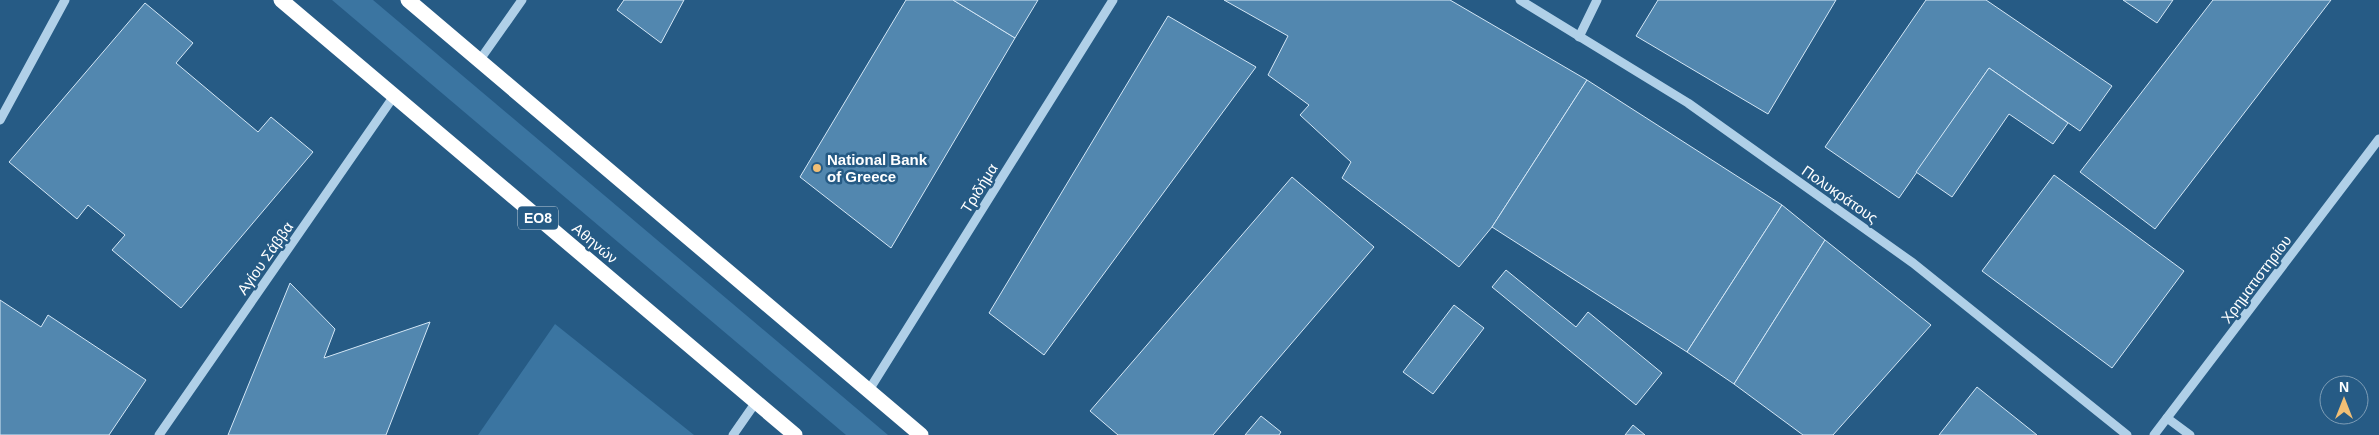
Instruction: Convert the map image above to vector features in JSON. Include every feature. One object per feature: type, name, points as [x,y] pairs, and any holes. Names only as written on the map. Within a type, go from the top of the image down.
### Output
[{"type":"highway","name":"Αθηνών","points":[[281,0],[795,435]]},
{"type":"highway","points":[[408,0],[921,435]]},
{"type":"street","points":[[0,120],[65,0]]},
{"type":"street","points":[[479,61],[522,0]]},
{"type":"street","name":"Τριδήμα","points":[[869,390],[1113,0]]},
{"type":"street","name":"Πολυκράτους","points":[[1520,0],[1688,103],[1913,263],[2127,435]]},
{"type":"street","points":[[1580,37],[1597,0]]},
{"type":"street","name":"Αγίου Σάββα","points":[[159,435],[394,96]]},
{"type":"street","name":"Χρηματιστηρίου","points":[[2154,435],[2379,139]]},
{"type":"street","points":[[733,435],[756,402]]},
{"type":"street","points":[[2167,418],[2190,435]]},
{"type":"shaded area","points":[[332,0],[373,0],[888,435],[846,435]]},
{"type":"shaded area","points":[[555,324],[694,435],[478,435]]},
{"type":"building","points":[[624,0],[684,0],[661,43],[617,10]]},
{"type":"building","points":[[906,0],[953,0],[1015,38],[891,248],[800,177]]},
{"type":"building","points":[[953,0],[1038,0],[1015,38]]},
{"type":"building","points":[[1224,0],[1450,0],[1587,80],[1492,227],[1459,267],[1342,178],[1351,162],[1300,115],[1309,105],[1268,75],[1288,36]]},
{"type":"building","points":[[1658,0],[1836,0],[1768,114],[1636,36]]},
{"type":"building","points":[[1926,0],[1986,0],[2112,86],[2080,131],[1989,68],[1899,198],[1825,147]]},
{"type":"building","points":[[2123,0],[2173,0],[2157,23]]},
{"type":"building","points":[[2213,0],[2331,0],[2155,229],[2080,172]]},
{"type":"building","points":[[145,3],[193,43],[176,63],[258,132],[271,117],[313,152],[181,308],[112,250],[125,235],[88,205],[77,219],[9,162]]},
{"type":"building","points":[[1168,16],[1256,67],[1044,355],[989,313]]},
{"type":"building","points":[[1989,68],[2068,123],[2053,144],[2009,114],[1952,197],[1916,172]]},
{"type":"building","points":[[1587,80],[1782,205],[1687,352],[1492,227]]},
{"type":"building","points":[[2054,175],[2184,271],[2112,368],[1982,271]]},
{"type":"building","points":[[1292,177],[1374,247],[1213,435],[1118,435],[1090,411]]},
{"type":"building","points":[[1782,205],[1825,240],[1734,384],[1687,352]]},
{"type":"building","points":[[1825,240],[1931,325],[1833,435],[1803,435],[1734,384]]},
{"type":"building","points":[[1506,270],[1576,327],[1588,312],[1662,373],[1636,405],[1492,287]]},
{"type":"building","points":[[290,283],[335,329],[324,358],[430,322],[386,435],[228,435]]},
{"type":"building","points":[[0,300],[41,327],[48,315],[146,380],[109,435],[0,435]]},
{"type":"building","points":[[1454,305],[1484,328],[1433,394],[1403,372]]},
{"type":"building","points":[[1977,387],[2037,435],[1939,435]]},
{"type":"building","points":[[1261,416],[1281,432],[1279,435],[1245,435]]},
{"type":"building","points":[[1633,425],[1645,435],[1625,435]]},
{"type":"place","name":"National Bank of Greece","points":[[817,168]]}]
